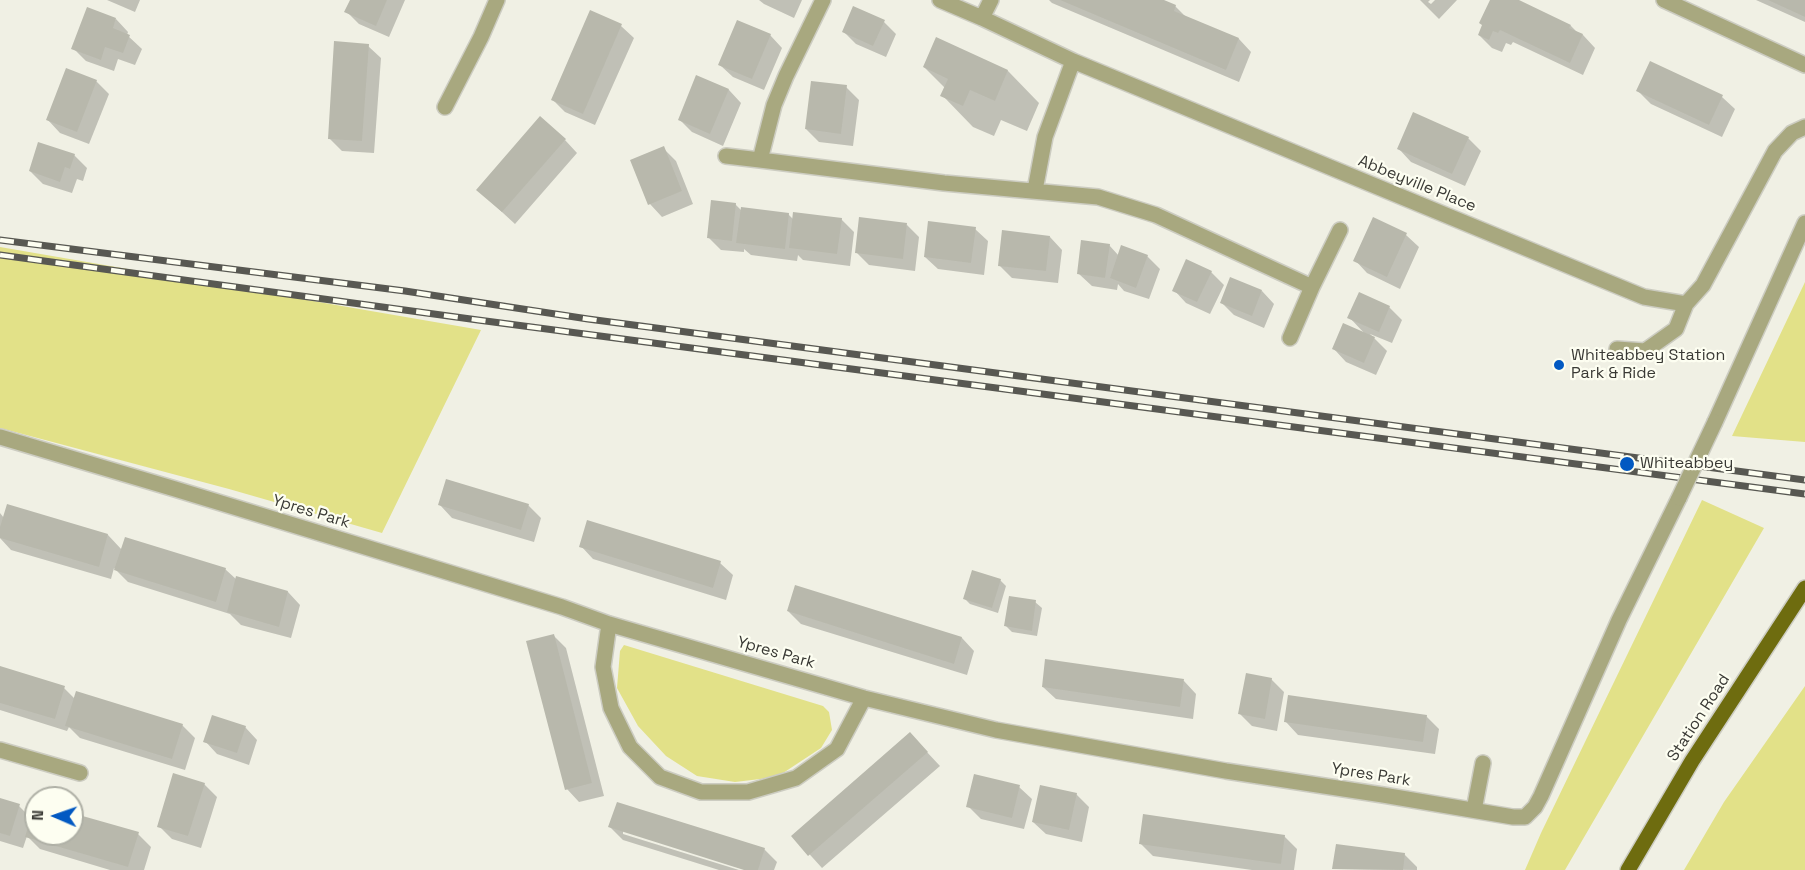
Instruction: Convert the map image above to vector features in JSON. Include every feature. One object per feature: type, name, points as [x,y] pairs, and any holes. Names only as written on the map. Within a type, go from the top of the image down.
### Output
[{"type":"main road","name":"Station Road","points":[[1629,870],[1692,761],[1805,588]]},
{"type":"street","points":[[445,106],[481,37],[497,0]]},
{"type":"street","points":[[760,160],[774,105],[823,0]]},
{"type":"street","name":"Abbeyville Place","points":[[940,0],[1073,62],[1644,297],[1686,304]]},
{"type":"street","points":[[981,18],[991,0]]},
{"type":"street","points":[[1664,0],[1805,65]]},
{"type":"street","points":[[1035,190],[1045,137],[1073,62]]},
{"type":"street","points":[[1617,349],[1645,351],[1676,329],[1686,304],[1703,285],[1775,151],[1792,134],[1805,127]]},
{"type":"street","points":[[726,156],[918,180],[1098,197],[1156,215],[1312,287]]},
{"type":"street","name":"Ypres Park","points":[[0,437],[562,607],[609,624],[864,698],[996,730],[1237,773],[1525,817],[1535,807],[1619,620],[1715,422],[1805,224]]},
{"type":"street","points":[[1290,338],[1340,230]]},
{"type":"street","points":[[609,624],[603,667],[611,708],[630,747],[660,777],[701,792],[748,792],[796,778],[837,749],[864,698]]},
{"type":"street","points":[[0,750],[80,773]]},
{"type":"street","points":[[1474,810],[1483,763]]},
{"type":"shaded area","points":[[0,247],[481,330],[382,533],[229,489],[0,428]]},
{"type":"shaded area","points":[[1805,282],[1805,442],[1732,436]]},
{"type":"shaded area","points":[[1702,500],[1764,528],[1565,870],[1525,870],[1541,833]]},
{"type":"shaded area","points":[[624,645],[823,706],[829,712],[832,730],[821,748],[777,777],[735,782],[697,776],[666,756],[638,726],[617,688],[620,651]]},
{"type":"shaded area","points":[[1805,686],[1805,870],[1684,870],[1724,802]]},
{"type":"building","points":[[350,0],[387,0],[376,26],[344,12]]},
{"type":"building","points":[[1060,0],[1164,0],[1176,5],[1174,11],[1239,38],[1226,70]]},
{"type":"building","points":[[1490,0],[1519,0],[1571,25],[1569,28],[1583,34],[1570,63],[1500,30],[1498,33],[1493,31],[1489,40],[1478,35],[1482,25],[1479,23]]},
{"type":"building","points":[[1768,0],[1805,0],[1805,17]]},
{"type":"building","points":[[853,6],[885,20],[873,46],[842,32]]},
{"type":"building","points":[[87,7],[116,18],[113,28],[130,35],[123,53],[105,47],[101,60],[71,49]]},
{"type":"building","points":[[590,10],[622,24],[583,114],[551,100]]},
{"type":"building","points":[[737,20],[771,34],[752,79],[718,65]]},
{"type":"building","points":[[936,37],[1008,70],[995,101],[970,90],[963,106],[940,96],[948,79],[923,67]]},
{"type":"building","points":[[334,41],[369,44],[362,141],[328,139]]},
{"type":"building","points":[[1650,61],[1723,95],[1709,125],[1636,91]]},
{"type":"building","points":[[66,68],[97,80],[77,132],[46,120]]},
{"type":"building","points":[[696,75],[729,89],[710,134],[678,120]]},
{"type":"building","points":[[811,81],[847,85],[841,134],[805,129]]},
{"type":"building","points":[[1413,112],[1469,137],[1452,174],[1397,149]]},
{"type":"building","points":[[540,116],[566,139],[502,212],[476,190]]},
{"type":"building","points":[[38,142],[75,154],[70,169],[65,167],[60,182],[29,171]]},
{"type":"building","points":[[664,146],[682,191],[648,205],[630,160]]},
{"type":"building","points":[[711,200],[736,203],[732,241],[707,238]]},
{"type":"building","points":[[741,207],[789,213],[785,249],[736,243]]},
{"type":"building","points":[[793,212],[842,218],[837,254],[789,248]]},
{"type":"building","points":[[859,217],[907,223],[903,259],[855,253]]},
{"type":"building","points":[[1373,217],[1407,233],[1387,277],[1353,261]]},
{"type":"building","points":[[928,221],[976,227],[971,263],[924,257]]},
{"type":"building","points":[[1002,230],[1050,236],[1046,271],[998,266]]},
{"type":"building","points":[[1081,240],[1110,244],[1105,278],[1077,274]]},
{"type":"building","points":[[1121,245],[1148,255],[1136,288],[1110,278]]},
{"type":"building","points":[[1186,259],[1212,271],[1197,302],[1172,291]]},
{"type":"building","points":[[1230,277],[1262,290],[1252,316],[1220,303]]},
{"type":"building","points":[[1359,292],[1390,306],[1379,332],[1347,318]]},
{"type":"building","points":[[1343,323],[1375,337],[1364,363],[1332,349]]},
{"type":"building","points":[[446,479],[529,504],[521,530],[438,505]]},
{"type":"building","points":[[7,504],[108,534],[99,567],[0,538],[0,527]]},
{"type":"building","points":[[587,520],[721,561],[713,588],[579,547]]},
{"type":"building","points":[[125,537],[226,568],[216,602],[114,570]]},
{"type":"building","points":[[972,570],[1001,579],[992,608],[963,599]]},
{"type":"building","points":[[236,576],[288,591],[279,627],[227,612]]},
{"type":"building","points":[[795,585],[962,637],[954,664],[787,611]]},
{"type":"building","points":[[1009,596],[1036,600],[1032,631],[1004,626]]},
{"type":"building","points":[[554,634],[592,783],[565,790],[526,641]]},
{"type":"building","points":[[1045,659],[1184,679],[1180,707],[1042,687]]},
{"type":"building","points":[[0,666],[65,686],[55,719],[0,703]]},
{"type":"building","points":[[1246,673],[1272,678],[1265,719],[1238,714]]},
{"type":"building","points":[[76,691],[183,724],[172,759],[65,726]]},
{"type":"building","points":[[1288,695],[1427,715],[1423,742],[1284,722]]},
{"type":"building","points":[[212,715],[246,726],[237,753],[203,742]]},
{"type":"building","points":[[910,732],[928,752],[808,856],[791,836]]},
{"type":"building","points":[[173,773],[205,783],[188,836],[157,827]]},
{"type":"building","points":[[974,774],[1020,785],[1012,818],[966,807]]},
{"type":"building","points":[[1040,785],[1077,793],[1069,830],[1032,822]]},
{"type":"building","points":[[0,798],[20,804],[10,836],[0,833]]},
{"type":"building","points":[[617,802],[765,848],[758,870],[744,870],[608,827]]},
{"type":"building","points":[[1143,814],[1285,835],[1281,864],[1139,844]]},
{"type":"building","points":[[84,816],[139,832],[128,867],[56,846],[84,846]]},
{"type":"building","points":[[1336,844],[1405,853],[1403,870],[1332,869]]},
{"type":"railway","points":[[0,240],[405,291],[588,319],[1805,480]]},
{"type":"railway","points":[[0,255],[1805,494]]},
{"type":"place","name":"Whiteabbey Station Park & Ride","points":[[1559,365]]},
{"type":"place","name":"Whiteabbey","points":[[1627,464]]}]
